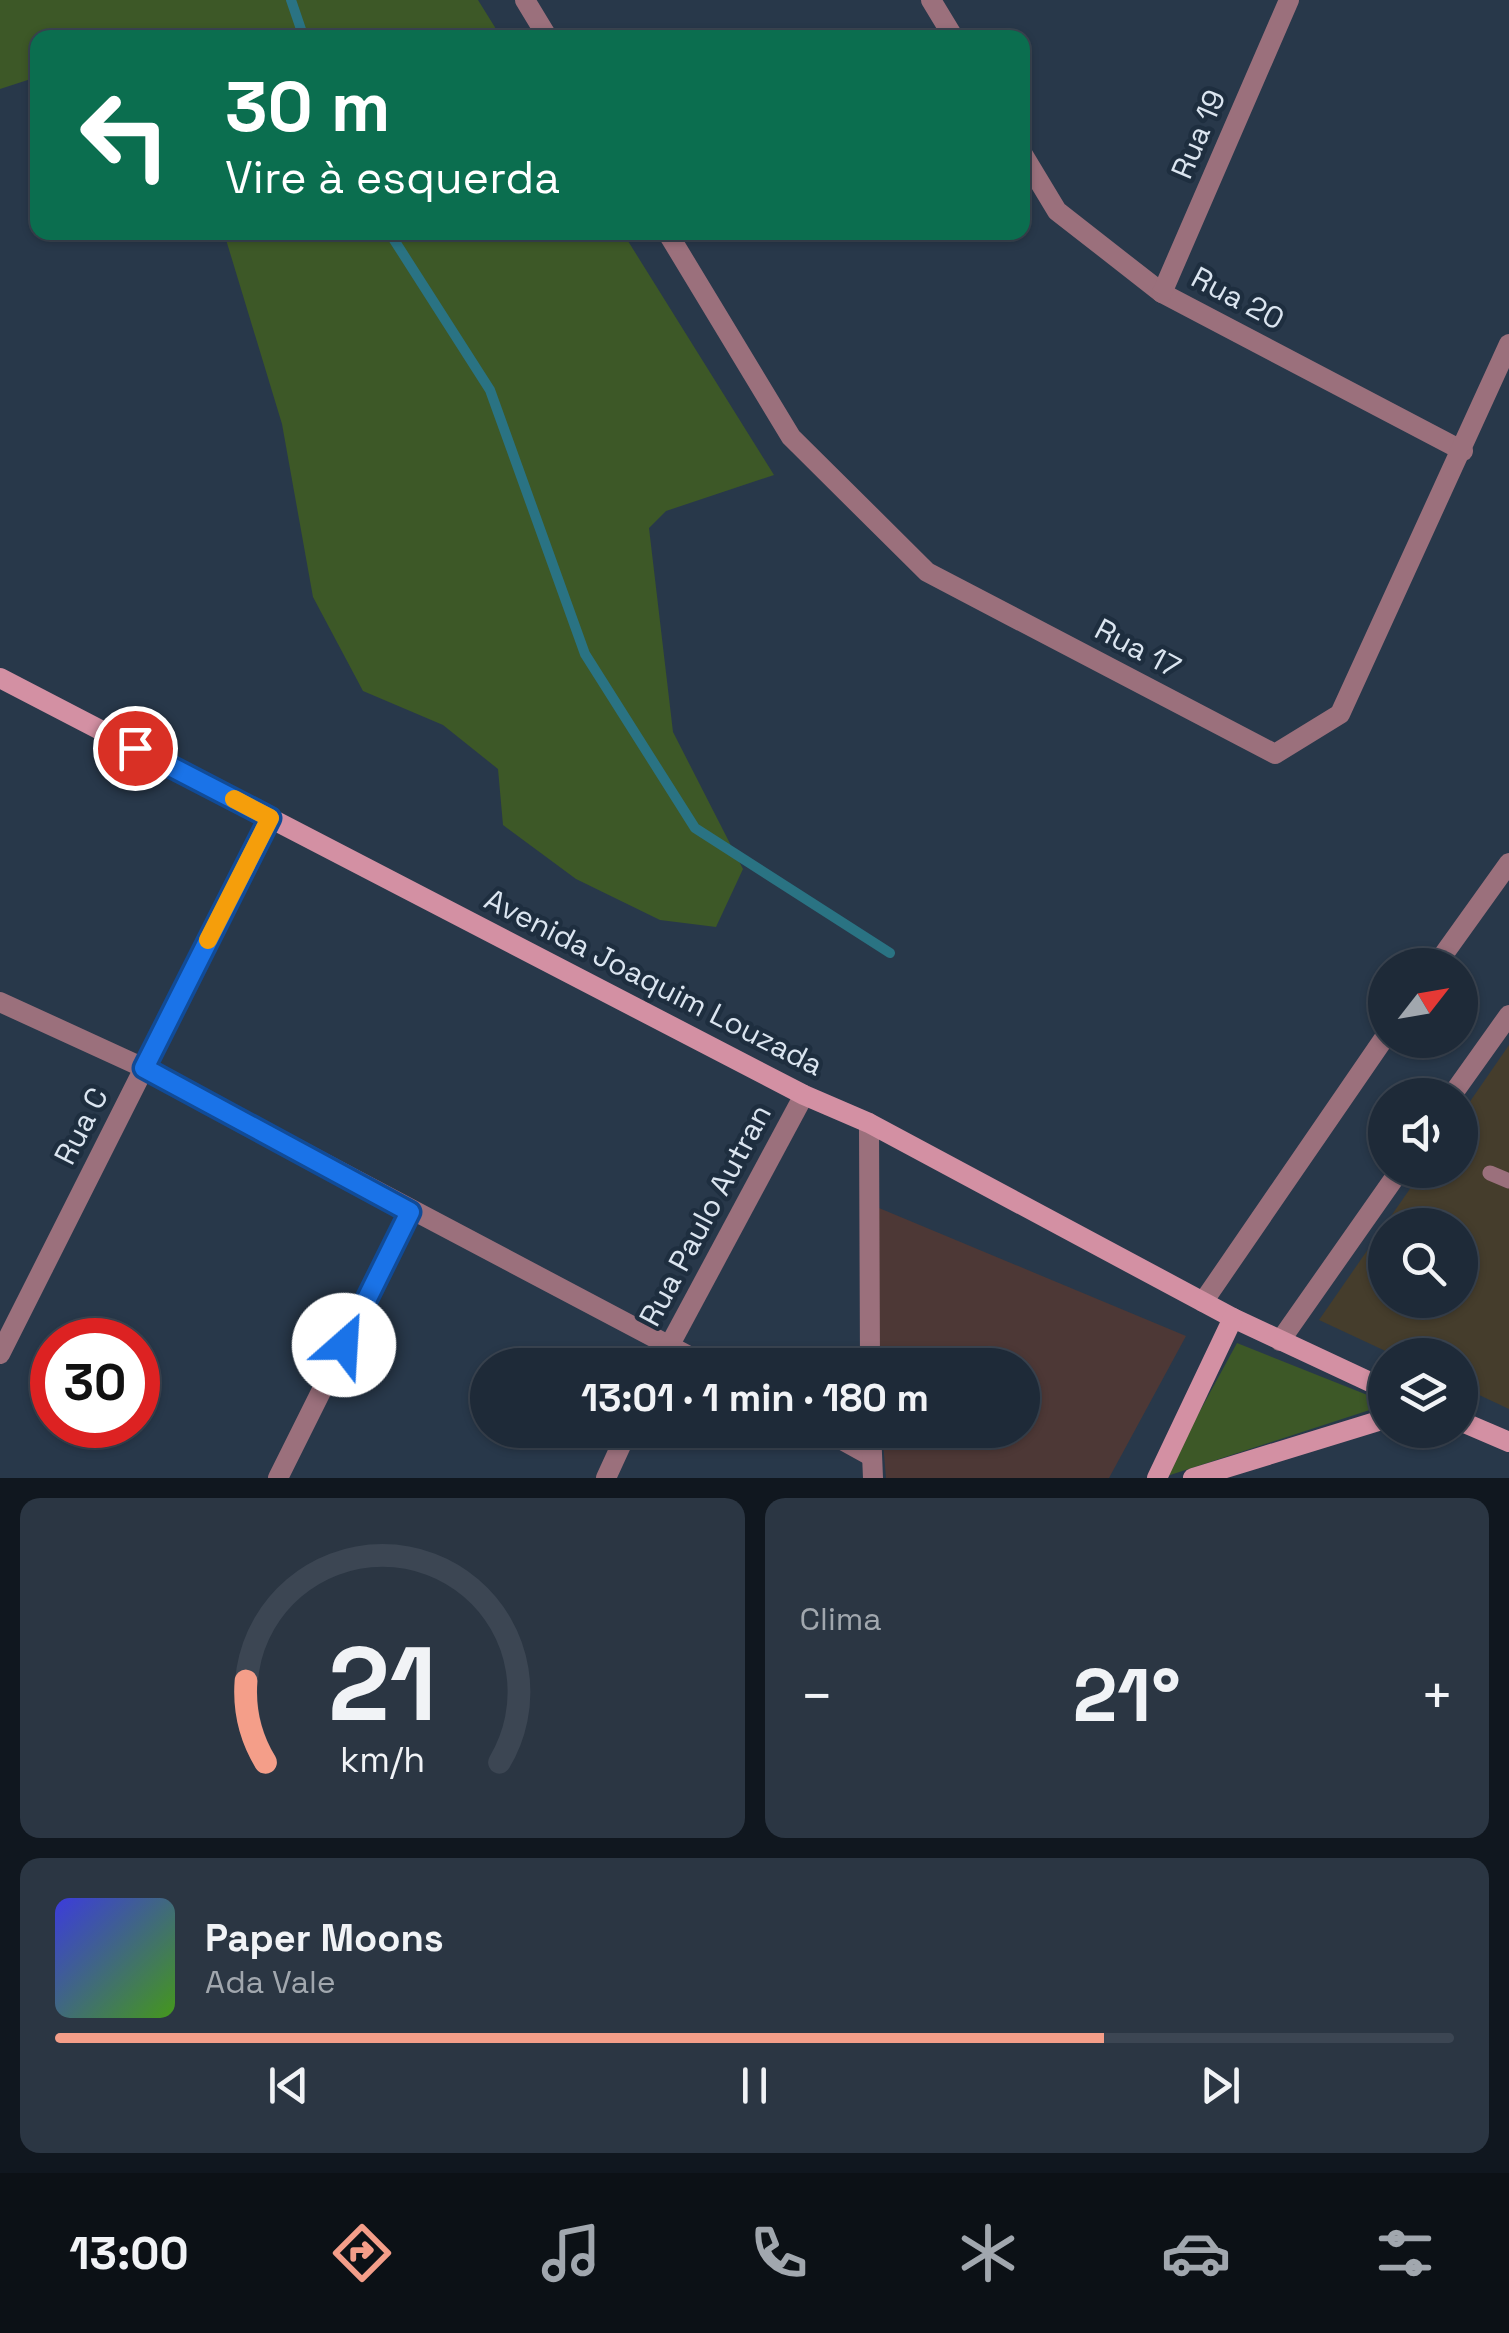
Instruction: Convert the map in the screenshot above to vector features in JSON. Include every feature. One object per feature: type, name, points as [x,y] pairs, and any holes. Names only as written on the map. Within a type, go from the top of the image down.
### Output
[{"type":"main road","name":"Avenida Joaquim Louzada","points":[[0,678],[804,1095],[869,1123],[1233,1318],[1368,1380]]},
{"type":"main road","points":[[1156,1478],[1233,1318]]},
{"type":"main road","points":[[1194,1478],[1368,1425]]},
{"type":"main road","points":[[1478,1429],[1509,1442]]},
{"type":"street","points":[[525,0],[543,30]]},
{"type":"street","points":[[931,0],[949,30]]},
{"type":"street","name":"Rua 19","points":[[1162,293],[1289,0]]},
{"type":"street","name":"Rua 20","points":[[1030,167],[1057,211],[1162,293],[1463,451]]},
{"type":"street","name":"Rua 17","points":[[671,240],[791,436],[928,572],[1275,754],[1340,714],[1509,344]]},
{"type":"street","name":"Rua C","points":[[0,1354],[270,818]]},
{"type":"street","points":[[1448,948],[1509,864]]},
{"type":"street","points":[[0,1002],[144,1068],[410,1212],[675,1348]]},
{"type":"street","points":[[1464,1078],[1509,1014]]},
{"type":"street","points":[[1203,1302],[1370,1058]]},
{"type":"street","name":"Rua Paulo Autran","points":[[668,1348],[804,1095]]},
{"type":"street","points":[[869,1123],[870,1348]]},
{"type":"street","points":[[1280,1340],[1387,1188]]},
{"type":"street","points":[[278,1478],[410,1212]]},
{"type":"street","points":[[606,1478],[620,1448]]},
{"type":"street","points":[[857,1448],[871,1456]]},
{"type":"street","points":[[871,1448],[873,1478]]},
{"type":"lane","points":[[1490,1173],[1509,1181]]},
{"type":"shaded area","points":[[1509,1045],[1509,1409],[1478,1394],[1478,1338],[1368,1338],[1368,1343],[1319,1320],[1368,1249],[1368,1318],[1478,1318],[1478,1208],[1397,1208],[1411,1188],[1478,1188],[1478,1090]]},
{"type":"shaded area","points":[[867,1203],[1186,1336],[1109,1478],[886,1478],[884,1448],[1040,1448],[1040,1348],[877,1348]]},
{"type":"green space","points":[[0,0],[478,0],[497,30],[30,30],[30,79],[0,89]]},
{"type":"green space","points":[[226,240],[627,240],[774,475],[666,511],[649,528],[673,732],[743,869],[716,927],[660,920],[576,879],[503,825],[498,769],[443,725],[363,691],[313,597],[282,424]]},
{"type":"green space","points":[[1237,1343],[1368,1395],[1368,1411],[1164,1477]]},
{"type":"waterway","points":[[291,0],[301,30]]},
{"type":"waterway","points":[[394,240],[490,390],[585,654],[695,828],[890,953]]},
{"type":"slow traffic","points":[[208,940],[270,818],[234,799]]},
{"type":"route","points":[[135,748],[270,818],[144,1068],[410,1212],[344,1345]]}]
